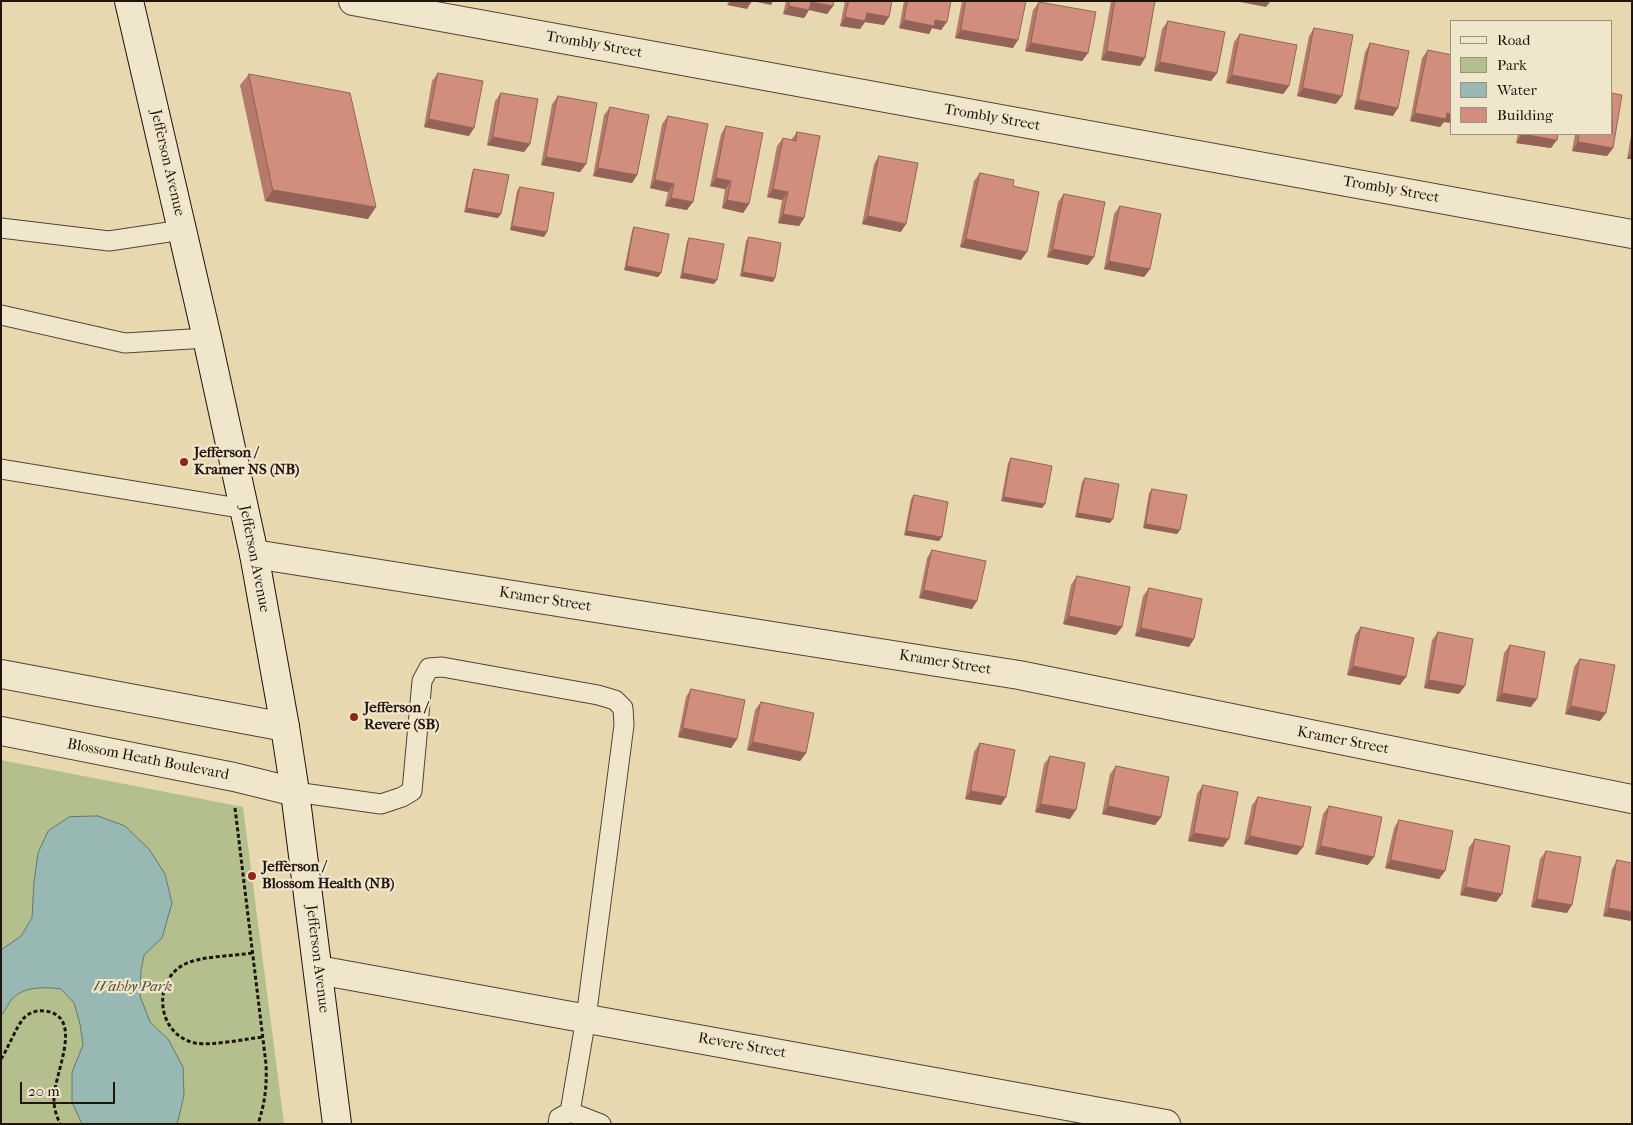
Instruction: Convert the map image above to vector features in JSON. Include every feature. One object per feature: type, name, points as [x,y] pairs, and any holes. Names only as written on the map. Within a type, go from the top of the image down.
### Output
[{"type":"street","name":"Jefferson Avenue","points":[[129,1],[208,338],[254,554],[295,792],[337,1124]]},
{"type":"street","name":"Trombly Street","points":[[353,1],[1632,234]]},
{"type":"street","name":"Kramer Street","points":[[254,554],[1019,675],[1632,799]]},
{"type":"street","points":[[1,674],[285,727]]},
{"type":"street","name":"Blossom Heath Boulevard","points":[[1,731],[234,777],[295,792]]},
{"type":"street","name":"Revere Street","points":[[318,970],[1166,1124]]},
{"type":"lane","points":[[1,228],[109,241],[182,230]]},
{"type":"lane","points":[[1,315],[125,343],[208,338]]},
{"type":"lane","points":[[1,469],[245,509]]},
{"type":"lane","points":[[295,792],[381,804],[412,792],[422,681],[429,668],[442,667],[598,695],[615,700],[624,708],[624,725],[586,1018],[564,1118],[601,1124]]},
{"type":"path","points":[[234,802],[266,1064],[267,1085],[258,1124]]},
{"type":"path","points":[[252,953],[198,960],[184,964],[173,973],[165,985],[162,1000],[164,1014],[170,1027],[181,1037],[194,1042],[209,1043],[263,1037]]},
{"type":"path","points":[[1,1059],[23,1019],[33,1012],[45,1011],[56,1015],[63,1022],[67,1032],[55,1087],[54,1101],[60,1124]]},
{"type":"green space","name":"Wahby Park","points":[[1,760],[243,807],[284,1124],[1,1124]]},
{"type":"water","points":[[98,816],[125,826],[149,849],[165,874],[172,903],[162,938],[144,955],[140,996],[150,1022],[168,1039],[183,1067],[184,1095],[176,1124],[82,1124],[72,1102],[72,1072],[83,1045],[80,1024],[74,1003],[61,989],[42,988],[22,992],[12,999],[1,1016],[1,950],[21,936],[32,918],[38,853],[48,831],[69,817]]},
{"type":"building","points":[[790,1],[834,1],[833,6],[811,2],[809,10],[789,6]]},
{"type":"building","points":[[849,1],[892,1],[889,17],[867,13],[865,21],[845,17]]},
{"type":"building","points":[[908,1],[951,1],[947,22],[935,20],[934,26],[904,20]]},
{"type":"building","points":[[966,1],[1026,1],[1018,40],[961,30]]},
{"type":"building","points":[[1115,1],[1155,1],[1145,58],[1107,51]]},
{"type":"building","points":[[1039,2],[1096,12],[1088,53],[1031,43]]},
{"type":"building","points":[[1168,21],[1225,32],[1217,73],[1160,62]]},
{"type":"building","points":[[1314,28],[1353,35],[1342,96],[1303,88]]},
{"type":"building","points":[[1240,34],[1297,45],[1289,86],[1232,75]]},
{"type":"building","points":[[1370,43],[1409,51],[1398,108],[1359,100]]},
{"type":"building","points":[[1428,50],[1450,55],[1450,114],[1447,113],[1446,119],[1415,113]]},
{"type":"building","points":[[438,73],[483,81],[474,128],[429,119]]},
{"type":"building","points":[[249,74],[350,93],[376,207],[273,190]]},
{"type":"building","points":[[501,93],[538,99],[530,144],[493,137]]},
{"type":"building","points":[[1613,93],[1622,95],[1613,148],[1578,142],[1579,135],[1613,135]]},
{"type":"building","points":[[558,96],[597,103],[586,164],[546,157]]},
{"type":"building","points":[[610,107],[649,115],[637,175],[598,168]]},
{"type":"building","points":[[668,116],[708,124],[693,202],[671,198],[674,184],[655,180]]},
{"type":"building","points":[[726,126],[763,133],[749,204],[727,200],[731,181],[716,178]]},
{"type":"building","points":[[797,132],[820,136],[804,218],[783,214],[788,192],[773,189],[783,138],[796,141]]},
{"type":"building","points":[[1528,135],[1558,135],[1557,140]]},
{"type":"building","points":[[879,156],[918,163],[906,224],[868,216]]},
{"type":"building","points":[[474,169],[509,175],[501,214],[467,208]]},
{"type":"building","points":[[980,173],[1014,180],[1013,186],[1039,192],[1027,252],[966,239]]},
{"type":"building","points":[[520,187],[554,193],[547,232],[512,226]]},
{"type":"building","points":[[1064,194],[1105,202],[1094,257],[1053,249]]},
{"type":"building","points":[[1120,206],[1161,214],[1150,269],[1109,261]]},
{"type":"building","points":[[634,227],[669,234],[661,273],[627,266]]},
{"type":"building","points":[[749,237],[781,243],[775,278],[743,272]]},
{"type":"building","points":[[689,238],[724,244],[717,280],[683,273]]},
{"type":"building","points":[[1011,458],[1052,466],[1045,504],[1004,497]]},
{"type":"building","points":[[1085,478],[1119,484],[1113,519],[1078,513]]},
{"type":"building","points":[[1152,489],[1187,495],[1180,530],[1146,524]]},
{"type":"building","points":[[914,495],[948,502],[942,537],[907,531]]},
{"type":"building","points":[[932,550],[986,561],[977,601],[924,590]]},
{"type":"building","points":[[1077,576],[1130,587],[1122,627],[1069,616]]},
{"type":"building","points":[[1149,588],[1202,599],[1194,639],[1141,628]]},
{"type":"building","points":[[1361,627],[1414,638],[1406,677],[1353,666]]},
{"type":"building","points":[[1438,632],[1473,639],[1465,686],[1429,680]]},
{"type":"building","points":[[1510,645],[1545,652],[1537,699],[1502,693]]},
{"type":"building","points":[[1580,659],[1615,665],[1606,713],[1571,706]]},
{"type":"building","points":[[691,689],[745,700],[737,739],[683,728]]},
{"type":"building","points":[[761,702],[814,713],[806,753],[753,742]]},
{"type":"building","points":[[980,743],[1015,750],[1006,797],[971,791]]},
{"type":"building","points":[[1050,756],[1085,763],[1076,810],[1041,804]]},
{"type":"building","points":[[1116,766],[1169,777],[1161,817],[1108,806]]},
{"type":"building","points":[[1203,785],[1238,792],[1229,839],[1194,833]]},
{"type":"building","points":[[1258,797],[1311,807],[1303,847],[1250,836]]},
{"type":"building","points":[[1329,806],[1382,817],[1374,857],[1321,846]]},
{"type":"building","points":[[1399,820],[1453,831],[1445,871],[1391,860]]},
{"type":"building","points":[[1475,839],[1510,846],[1502,894],[1466,887]]},
{"type":"building","points":[[1546,851],[1581,857],[1572,905],[1537,899]]},
{"type":"building","points":[[1617,860],[1632,863],[1632,912],[1609,908]]},
{"type":"place","name":"Jefferson / Kramer NS (NB)","points":[[184,462]]},
{"type":"place","name":"Jefferson / Revere (SB)","points":[[354,717]]},
{"type":"place","name":"Jefferson / Blossom Health (NB)","points":[[252,876]]}]
